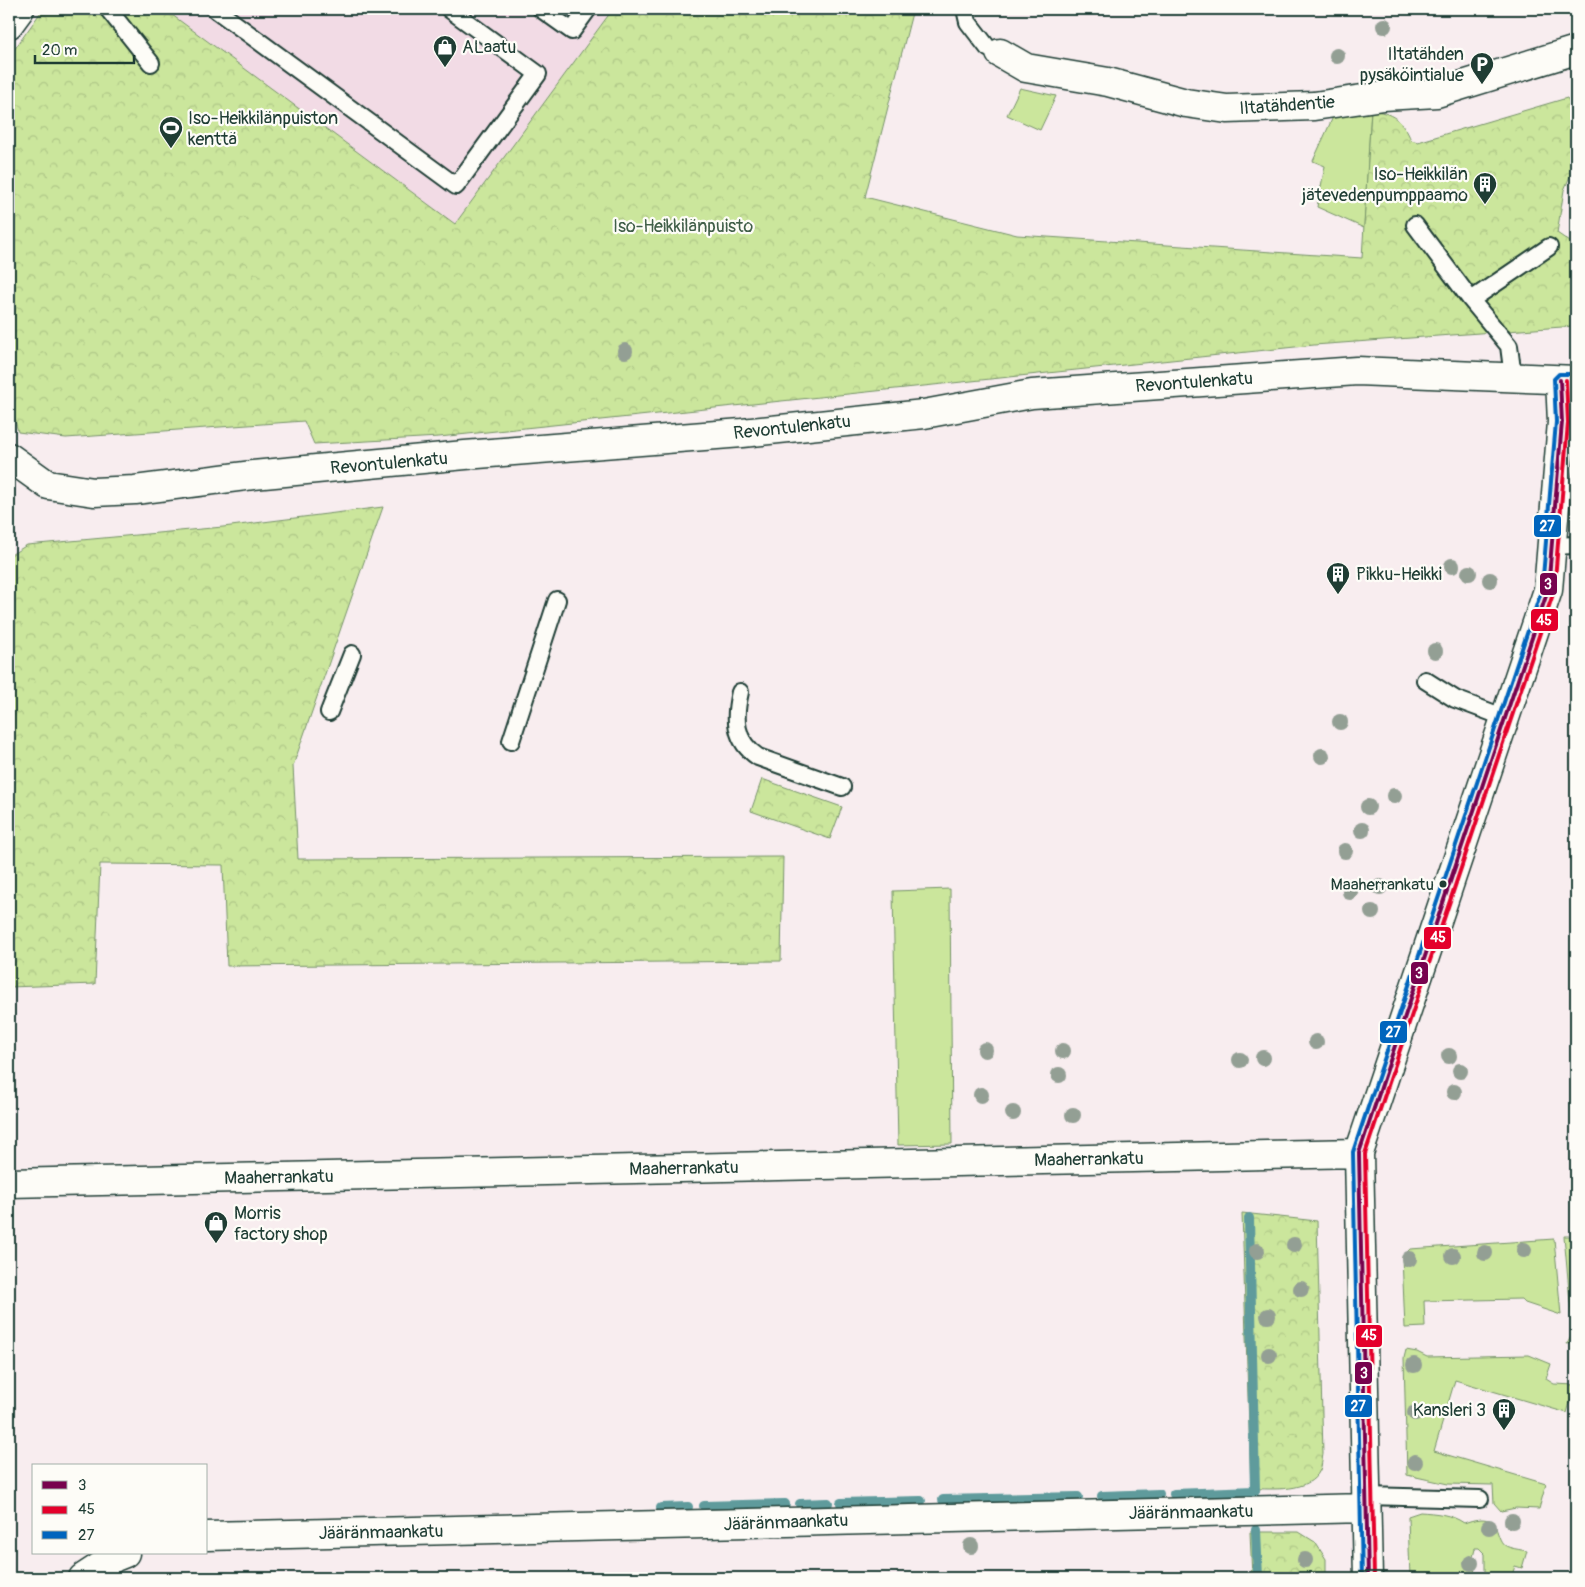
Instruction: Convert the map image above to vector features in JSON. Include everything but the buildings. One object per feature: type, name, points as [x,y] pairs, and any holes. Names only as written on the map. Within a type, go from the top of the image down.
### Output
[{"type":"street","points":[[9,24],[20,9]]},
{"type":"street","name":"Iltatähdentie","points":[[1000,53],[1026,68],[1108,82],[1186,103],[1227,109],[1314,106],[1383,96],[1437,93],[1576,50]]},
{"type":"street","name":"Revontulenkatu","points":[[12,460],[48,485],[94,492],[127,490],[263,474],[742,433],[924,414],[1032,394],[1357,371],[1568,380]]},
{"type":"street","points":[[1368,1578],[1359,1153],[1564,545],[1562,422],[1568,380]]},
{"type":"street","name":"Maaherrankatu","points":[[9,1183],[1359,1153]]},
{"type":"street","name":"Jääränmaankatu","points":[[208,1536],[1366,1502]]},
{"type":"street","points":[[83,1578],[122,1554]]},
{"type":"lane","points":[[108,9],[151,62]]},
{"type":"lane","points":[[215,9],[456,186],[538,74],[449,9]]},
{"type":"lane","points":[[541,9],[572,31],[588,9]]},
{"type":"lane","points":[[965,9],[968,22],[988,48],[1000,53]]},
{"type":"lane","points":[[1415,225],[1471,300],[1509,346],[1513,377]]},
{"type":"lane","points":[[1471,300],[1549,247]]},
{"type":"lane","points":[[511,742],[557,600]]},
{"type":"lane","points":[[329,712],[352,654]]},
{"type":"lane","points":[[1425,680],[1456,699],[1506,718]]},
{"type":"lane","points":[[740,692],[736,706],[737,728],[746,749],[758,757],[842,787]]},
{"type":"lane","points":[[1366,1502],[1480,1499]]},
{"type":"shaded area","points":[[164,9],[613,9],[455,224]]},
{"type":"green space","name":"Iso-Heikkilänpuisto","points":[[43,9],[164,9],[455,224],[613,9],[913,9],[865,197],[1017,235],[1362,258],[1371,110],[1385,113],[1396,119],[1404,127],[1411,140],[1418,142],[1567,98],[1575,110],[1571,174],[1564,190],[1557,233],[1576,246],[1576,326],[1314,345],[439,437],[314,444],[304,421],[66,438],[18,432],[9,398],[9,57]]},
{"type":"green space","points":[[1020,88],[1056,96],[1040,130],[1007,115]]},
{"type":"green space","points":[[1371,110],[1364,228],[1317,207],[1325,166],[1313,161],[1333,117]]},
{"type":"green space","points":[[383,507],[293,766],[298,859],[783,857],[781,961],[227,966],[223,865],[100,864],[95,984],[9,987],[9,556],[27,545],[223,527]]},
{"type":"green space","points":[[762,779],[842,807],[830,839],[751,811]]},
{"type":"green space","points":[[950,889],[952,1144],[898,1145],[893,891]]},
{"type":"green space","points":[[1242,1213],[1317,1221],[1322,1464],[1315,1478],[1308,1483],[1289,1488],[1251,1489]]},
{"type":"green space","points":[[1564,1236],[1576,1236],[1576,1340],[1574,1343],[1567,1344],[1573,1333]]},
{"type":"green space","points":[[1554,1239],[1561,1315],[1525,1303],[1521,1299],[1424,1301],[1425,1327],[1405,1328],[1402,1257],[1410,1249]]},
{"type":"green space","points":[[1406,1350],[1417,1352],[1427,1357],[1529,1355],[1551,1364],[1546,1379],[1554,1384],[1575,1385],[1567,1413],[1455,1380],[1434,1451],[1546,1484],[1539,1509],[1516,1508],[1501,1511],[1494,1503],[1493,1485],[1448,1484],[1407,1475],[1404,1358]]},
{"type":"green space","points":[[1420,1512],[1448,1516],[1464,1523],[1479,1519],[1487,1519],[1494,1522],[1499,1537],[1504,1544],[1527,1551],[1522,1568],[1515,1566],[1511,1578],[1487,1578],[1485,1554],[1479,1548],[1475,1548],[1472,1560],[1475,1563],[1474,1578],[1410,1578],[1408,1516]]},
{"type":"green space","points":[[1250,1532],[1299,1532],[1315,1542],[1326,1559],[1326,1578],[1252,1578]]},
{"type":"waterway","points":[[1174,1494],[1255,1491],[1249,1218]]},
{"type":"waterway","points":[[1102,1496],[1159,1494]]},
{"type":"waterway","points":[[943,1500],[1078,1497]]},
{"type":"waterway","points":[[841,1503],[921,1501]]},
{"type":"waterway","points":[[800,1504],[828,1503]]},
{"type":"waterway","points":[[704,1506],[785,1504]]},
{"type":"waterway","points":[[661,1508],[688,1507]]},
{"type":"waterway","points":[[1256,1530],[1258,1578]]},
{"type":"transit line","name":"27","points":[[1362,1578],[1353,1152],[1542,589],[1556,422],[1554,379],[1559,374],[1576,374]]},
{"type":"transit line","name":"3","points":[[1368,1578],[1359,1153],[1548,590],[1562,422],[1560,380]]},
{"type":"transit line","name":"45","points":[[1374,1578],[1365,1154],[1554,591],[1568,423],[1566,380]]},
{"type":"place","name":"ALaatu","points":[[445,68]]},
{"type":"place","name":"Iltatähden pysäköintialue","points":[[1482,85]]},
{"type":"place","name":"Iso-Heikkilänpuiston kenttä","points":[[171,149]]},
{"type":"place","name":"Iso-Heikkilän jätevedenpumppaamo","points":[[1485,205]]},
{"type":"place","name":"Pikku-Heikki","points":[[1338,595]]},
{"type":"place","name":"Maaherrankatu","points":[[1443,884]]},
{"type":"place","name":"Morris factory shop","points":[[216,1244]]},
{"type":"place","name":"Kansleri 3","points":[[1504,1431]]}]
